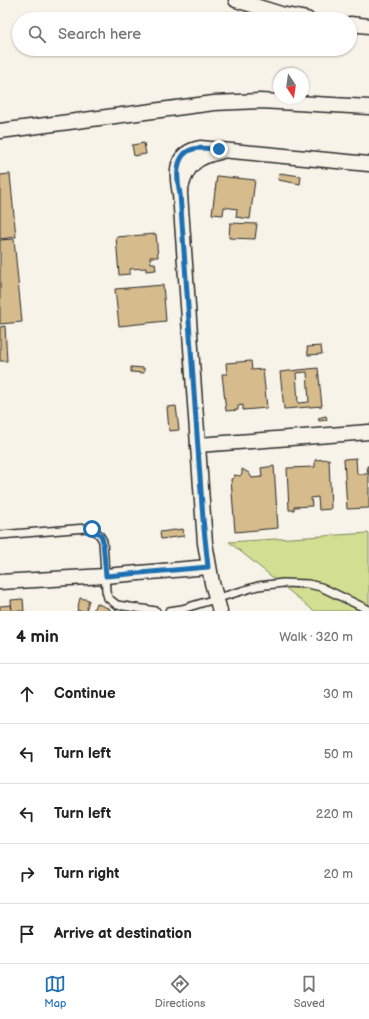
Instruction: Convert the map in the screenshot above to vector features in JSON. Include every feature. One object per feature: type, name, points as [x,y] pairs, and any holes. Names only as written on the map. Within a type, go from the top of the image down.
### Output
[{"type":"street","points":[[236,0],[275,12]]},
{"type":"street","points":[[357,25],[369,26]]},
{"type":"street","points":[[0,131],[239,101],[369,107]]},
{"type":"street","points":[[218,605],[208,567],[205,543],[180,194],[185,175],[192,163],[205,156],[227,151],[369,164]]},
{"type":"street","points":[[198,445],[369,432]]},
{"type":"street","points":[[0,582],[106,576],[208,567]]},
{"type":"lane","points":[[0,535],[92,529],[101,535],[103,541],[107,595],[110,601],[113,603],[156,611]]},
{"type":"lane","points":[[169,611],[218,605],[258,586],[283,583],[296,583],[321,587],[369,610]]},
{"type":"green space","points":[[369,533],[369,611],[314,611],[229,542]]},
{"type":"building","points":[[144,143],[146,154],[134,156],[132,145]]},
{"type":"building","points":[[279,173],[301,176],[300,184],[278,180]]},
{"type":"building","points":[[10,174],[16,237],[0,239],[0,175]]},
{"type":"building","points":[[217,176],[255,180],[250,219],[236,217],[237,209],[224,207],[223,215],[212,214]]},
{"type":"building","points":[[230,223],[257,224],[255,239],[229,238]]},
{"type":"building","points":[[156,234],[158,257],[150,257],[151,263],[155,263],[156,270],[146,271],[146,268],[130,269],[130,274],[119,275],[116,237]]},
{"type":"building","points":[[14,239],[22,322],[0,324],[0,240]]},
{"type":"building","points":[[163,285],[166,321],[119,326],[115,289]]},
{"type":"building","points":[[5,326],[7,361],[0,361],[0,327]]},
{"type":"building","points":[[321,346],[322,354],[308,355],[307,347]]},
{"type":"building","points":[[251,361],[252,370],[263,369],[267,408],[243,410],[243,405],[238,406],[238,410],[226,411],[222,374],[227,374],[226,363]]},
{"type":"building","points":[[131,367],[144,368],[144,373],[131,372]]},
{"type":"building","points":[[318,368],[322,406],[284,409],[280,372]],"holes":[[[307,372],[309,402],[298,403],[296,373]]]},
{"type":"building","points":[[176,406],[179,430],[169,431],[167,407]]},
{"type":"building","points":[[326,416],[327,420],[319,421],[318,418]]},
{"type":"building","points":[[356,458],[357,474],[368,474],[367,466],[369,466],[369,508],[347,509],[344,459]]},
{"type":"building","points":[[329,459],[331,509],[319,510],[318,497],[311,498],[312,506],[294,507],[294,510],[289,510],[287,468],[315,467],[315,460]]},
{"type":"building","points":[[274,466],[278,528],[235,532],[231,479],[234,478],[234,475],[240,476],[242,474],[242,469],[249,473],[252,478],[262,477],[261,468]]},
{"type":"building","points":[[183,529],[184,536],[161,539],[160,532]]},
{"type":"building","points":[[80,598],[89,600],[86,611],[77,611]]},
{"type":"building","points":[[23,599],[24,611],[12,611],[11,600]]},
{"type":"building","points":[[96,603],[110,609],[110,611],[93,611]]},
{"type":"building","points":[[11,605],[12,611],[0,611],[0,606]]},
{"type":"route","points":[[92,529],[101,535],[103,541],[106,576],[208,567],[203,519],[180,194],[177,174],[178,164],[186,152],[200,148],[219,149]]}]
